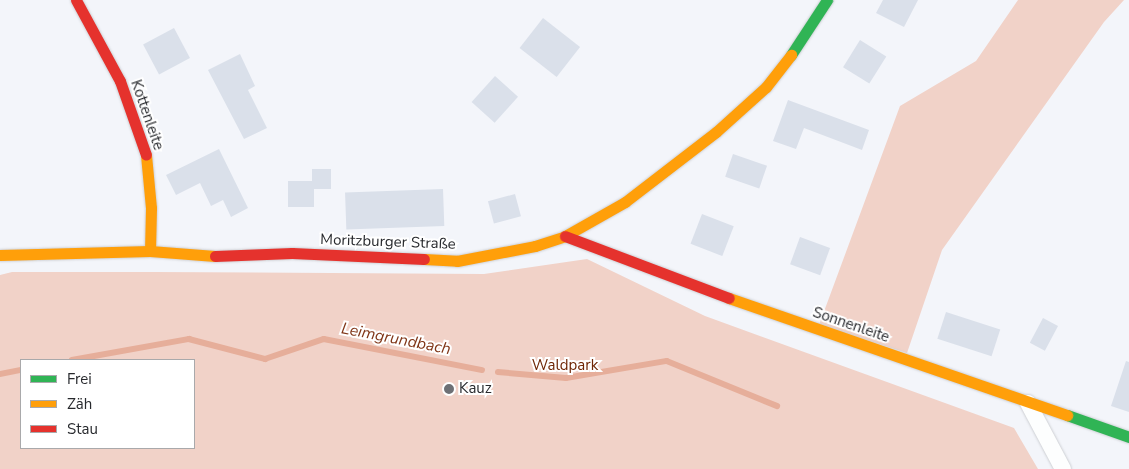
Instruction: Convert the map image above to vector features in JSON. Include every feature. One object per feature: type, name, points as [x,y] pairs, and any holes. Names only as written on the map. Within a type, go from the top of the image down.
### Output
[{"type":"street","name":"Kottenleite","points":[[76,0],[120,81],[140,130],[148,162],[151,208],[150,251]]},
{"type":"street","name":"Moritzburger Straße","points":[[0,255],[150,251],[220,256],[292,253],[457,261],[535,246],[565,236],[625,202],[716,132],[766,87],[795,50],[827,0]]},
{"type":"street","name":"Sonnenleite","points":[[565,236],[679,281],[1129,437]]},
{"type":"street","points":[[1028,403],[1063,469]]},
{"type":"green space","points":[[1018,0],[1124,0],[1104,22],[942,250],[907,353],[819,325],[900,106],[976,61]]},
{"type":"green space","name":"Waldpark","points":[[587,259],[705,316],[1014,428],[1038,469],[0,469],[0,275],[12,272],[484,274]]},
{"type":"building","points":[[883,0],[918,0],[904,27],[876,13]]},
{"type":"building","points":[[543,18],[580,47],[557,77],[520,48]]},
{"type":"building","points":[[174,28],[190,58],[159,74],[143,44]]},
{"type":"building","points":[[860,40],[886,56],[869,84],[843,67]]},
{"type":"building","points":[[240,54],[255,86],[248,90],[267,128],[244,139],[208,70]]},
{"type":"building","points":[[495,76],[518,97],[495,123],[472,102]]},
{"type":"building","points":[[788,100],[869,130],[862,150],[804,128],[796,149],[773,141]]},
{"type":"building","points":[[219,149],[248,208],[231,217],[223,200],[211,206],[200,183],[176,195],[166,175]]},
{"type":"building","points":[[733,154],[767,166],[759,188],[725,177]]},
{"type":"building","points":[[312,169],[331,169],[331,189],[314,189],[314,207],[288,207],[288,181],[312,181]]},
{"type":"building","points":[[443,189],[444,226],[346,229],[345,192]]},
{"type":"building","points":[[515,194],[521,216],[494,223],[488,201]]},
{"type":"building","points":[[702,214],[734,226],[722,256],[691,244]]},
{"type":"building","points":[[800,237],[830,248],[820,275],[790,264]]},
{"type":"building","points":[[946,312],[1000,330],[992,356],[937,339]]},
{"type":"building","points":[[1043,318],[1058,326],[1045,351],[1030,343]]},
{"type":"building","points":[[1126,361],[1129,362],[1129,412],[1111,406]]},
{"type":"waterway","name":"Leimgrundbach","points":[[78,359],[189,339],[265,359],[324,339],[482,370]]},
{"type":"waterway","name":"Leimgrundbach","points":[[498,372],[566,378],[667,361],[777,406]]},
{"type":"waterway","name":"Leimgrundbach","points":[[0,374],[20,370]]},
{"type":"traffic: fast","points":[[791,55],[827,0]]},
{"type":"traffic: fast","points":[[1067,415],[1129,437]]},
{"type":"traffic: slow","points":[[424,259],[457,261],[535,246],[565,236],[625,202],[716,132],[766,87],[791,55]]},
{"type":"traffic: slow","points":[[146,155],[151,208],[150,251]]},
{"type":"traffic: slow","points":[[0,255],[150,251],[215,256]]},
{"type":"traffic: slow","points":[[729,298],[1067,415]]},
{"type":"traffic: jam","points":[[76,0],[120,81],[146,155]]},
{"type":"traffic: jam","points":[[565,236],[729,298]]},
{"type":"traffic: jam","points":[[215,256],[292,253],[424,259]]},
{"type":"place","name":"Kauz","points":[[449,389]]}]
